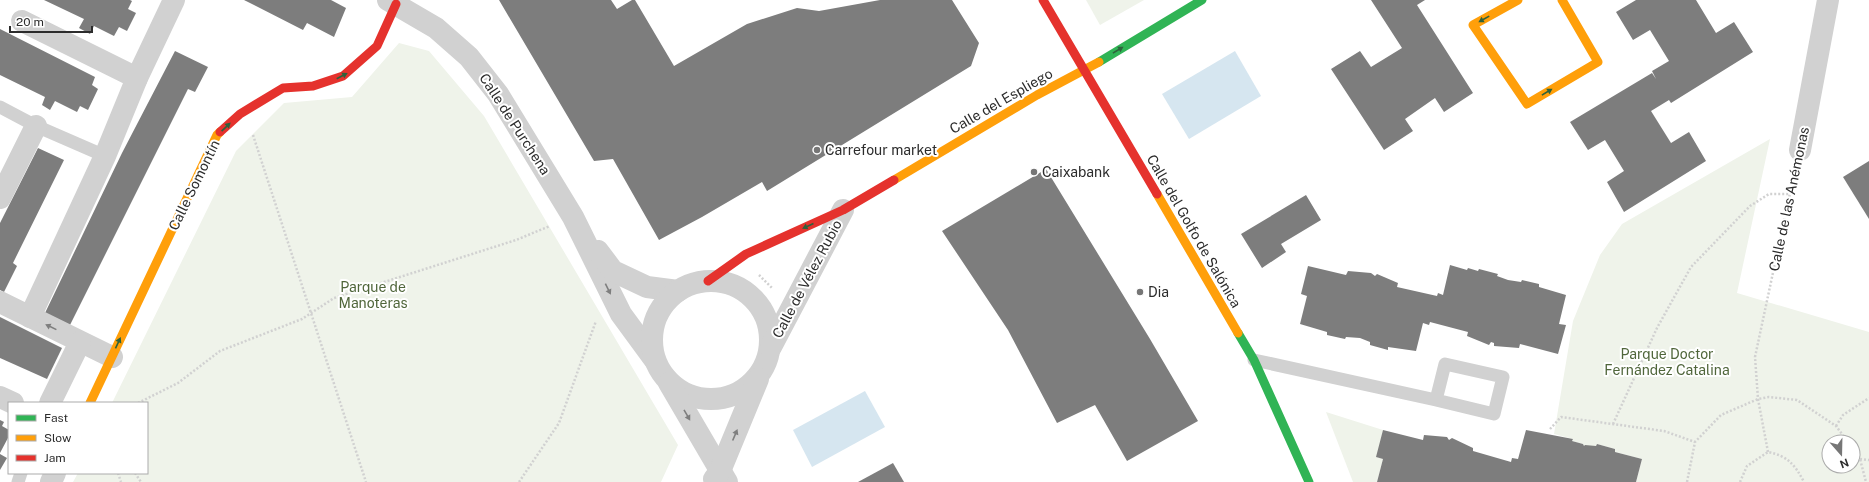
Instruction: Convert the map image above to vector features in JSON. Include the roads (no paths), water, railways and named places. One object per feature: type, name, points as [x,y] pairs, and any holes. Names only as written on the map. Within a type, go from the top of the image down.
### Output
[{"type":"street","name":"Calle del Golfo de Salónica","points":[[1043,0],[1254,360],[1309,482]]},
{"type":"street","name":"Calle del Espliego","points":[[708,281],[746,254],[843,210],[1037,95],[1084,71],[1202,0]]},
{"type":"street","points":[[1518,0],[1473,25],[1527,104],[1598,62],[1562,0]]},
{"type":"street","name":"Calle de las Anémonas","points":[[1800,150],[1828,0]]},
{"type":"street","points":[[30,317],[105,156],[171,1]]},
{"type":"street","name":"Calle Somontín","points":[[90,402],[218,135],[240,114],[283,88],[313,86],[343,76],[377,46],[392,2]]},
{"type":"street","name":"Calle de Purchena","points":[[392,2],[436,28],[469,57],[498,94],[573,217],[621,314],[654,359]]},
{"type":"street","points":[[22,21],[137,78]]},
{"type":"street","points":[[0,198],[36,126]]},
{"type":"street","name":"Calle de Vélez Rubio","points":[[771,347],[843,210]]},
{"type":"street","name":"Calle de Purchena","points":[[573,217],[613,271],[647,287],[678,291]]},
{"type":"street","points":[[708,281],[734,285],[755,299],[768,322],[771,347],[767,362],[759,376],[719,478],[667,381],[659,371],[654,359],[651,340],[655,321],[664,304],[678,291],[692,284],[708,281]]},
{"type":"street","points":[[0,302],[112,357]]},
{"type":"street","points":[[50,402],[80,342]]},
{"type":"street","points":[[667,381],[684,394],[704,400],[725,398],[744,390],[759,376]]},
{"type":"street","points":[[0,397],[11,402]]},
{"type":"lane","points":[[0,107],[36,126],[105,156]]},
{"type":"lane","points":[[1254,360],[1494,414],[1503,377],[1445,364],[1436,400]]},
{"type":"place","name":"Carrefour market","points":[[817,150]]},
{"type":"place","name":"Caixabank","points":[[1034,172]]},
{"type":"place","name":"Dia","points":[[1140,292]]},
{"type":"park label","name":"Parque de Manoteras","points":[[373,296]]},
{"type":"park label","name":"Parque Doctor Fernández Catalina","points":[[1667,362]]}]
